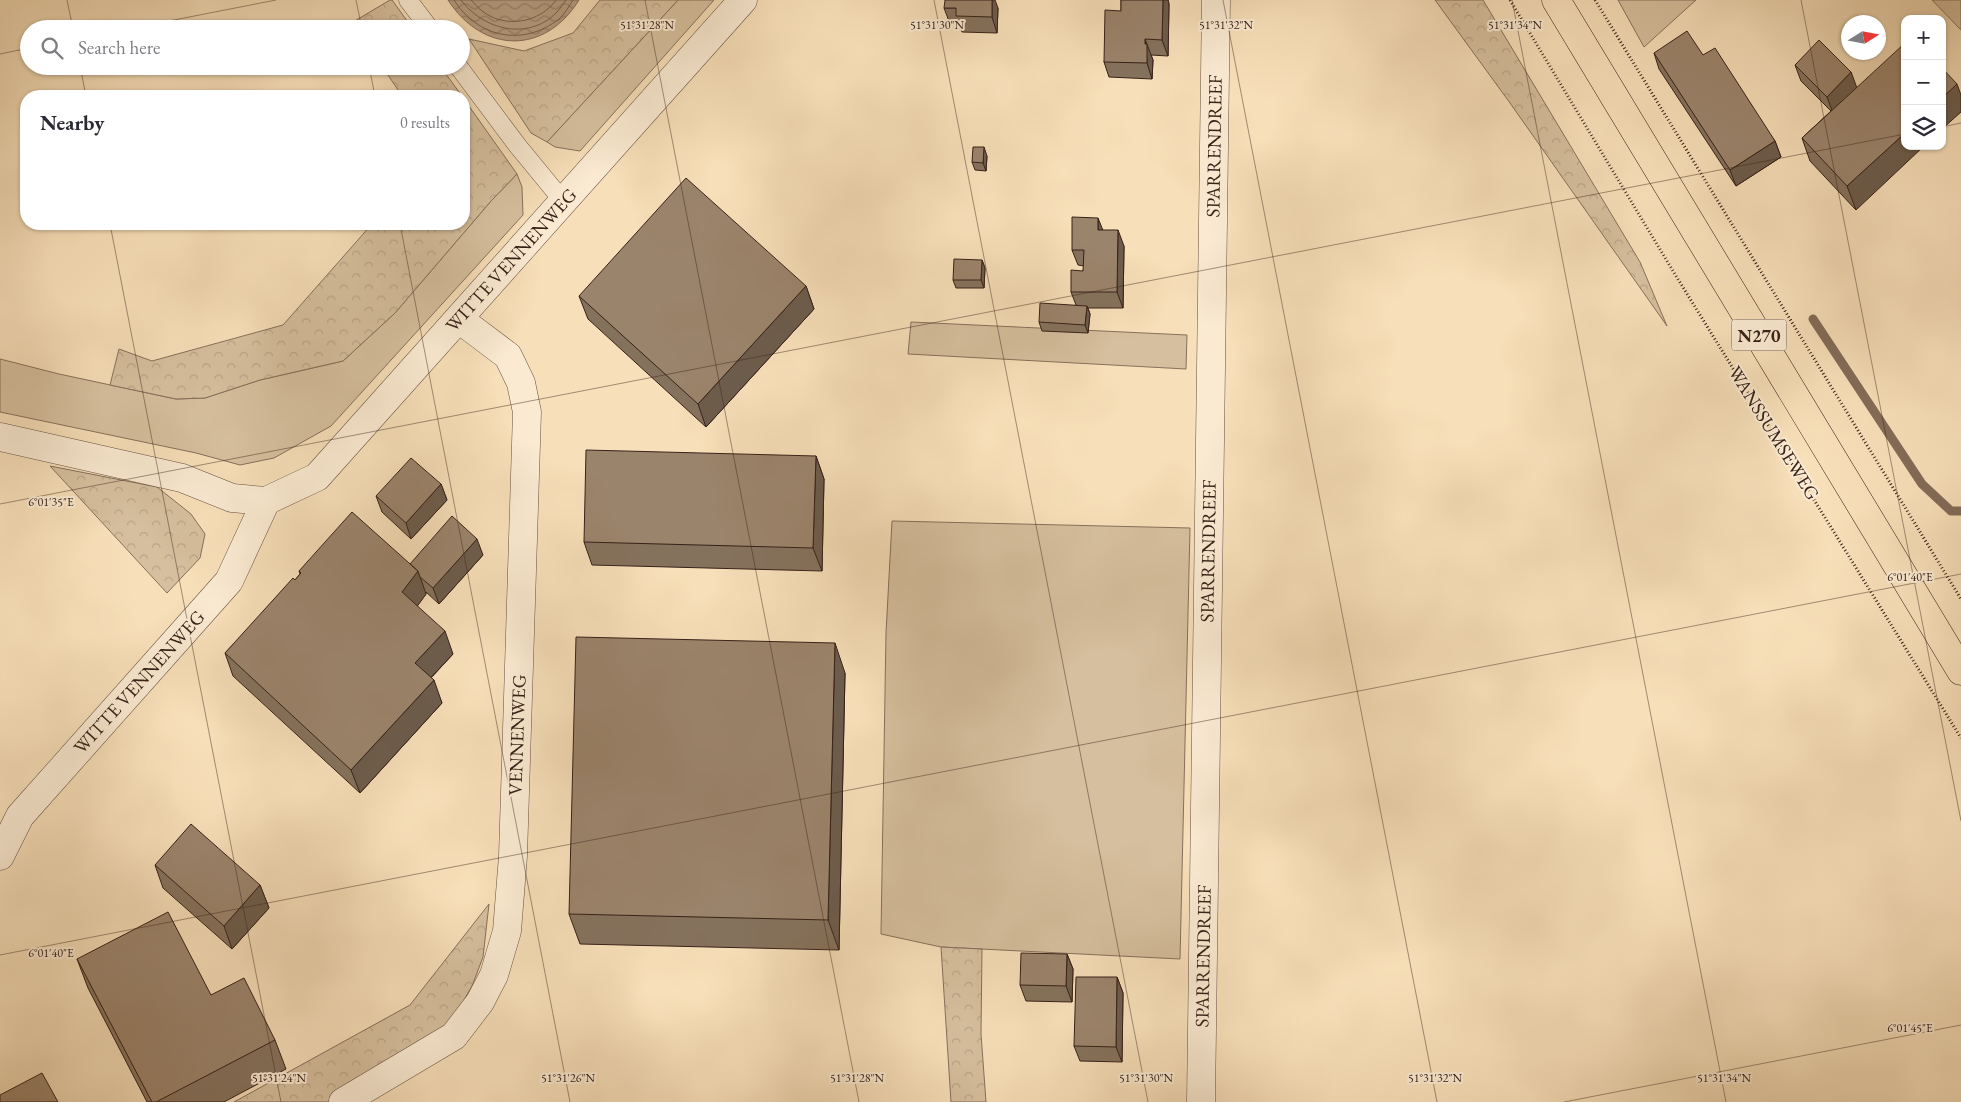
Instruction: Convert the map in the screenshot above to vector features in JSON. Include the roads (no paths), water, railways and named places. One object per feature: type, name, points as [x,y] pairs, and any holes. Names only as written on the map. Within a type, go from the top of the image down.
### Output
[{"type":"main road","name":"WANSSUMSEWEG","points":[[1556,0],[1961,671]]},
{"type":"street","name":"WITTE VENNENWEG","points":[[0,437],[182,478],[232,498],[266,500],[317,477],[743,0]]},
{"type":"street","name":"SPARRENDREEF","points":[[1201,1102],[1216,0]]},
{"type":"street","name":"VENNENWEG","points":[[343,1102],[454,1036],[480,1002],[494,975],[507,931],[513,856],[527,412],[521,383],[508,356],[459,318]]},
{"type":"street","name":"WITTE VENNENWEG","points":[[0,856],[20,816],[229,581],[266,500]]},
{"type":"lane","points":[[408,0],[423,20]]},
{"type":"lane","points":[[465,75],[516,145],[563,201]]},
{"type":"water","points":[[448,0],[579,0],[565,18],[549,31],[532,38],[514,41],[496,38],[478,31],[470,24],[470,20],[462,18]]},
{"type":"waterway","points":[[1813,319],[1922,484],[1951,511],[1961,511]]}]
